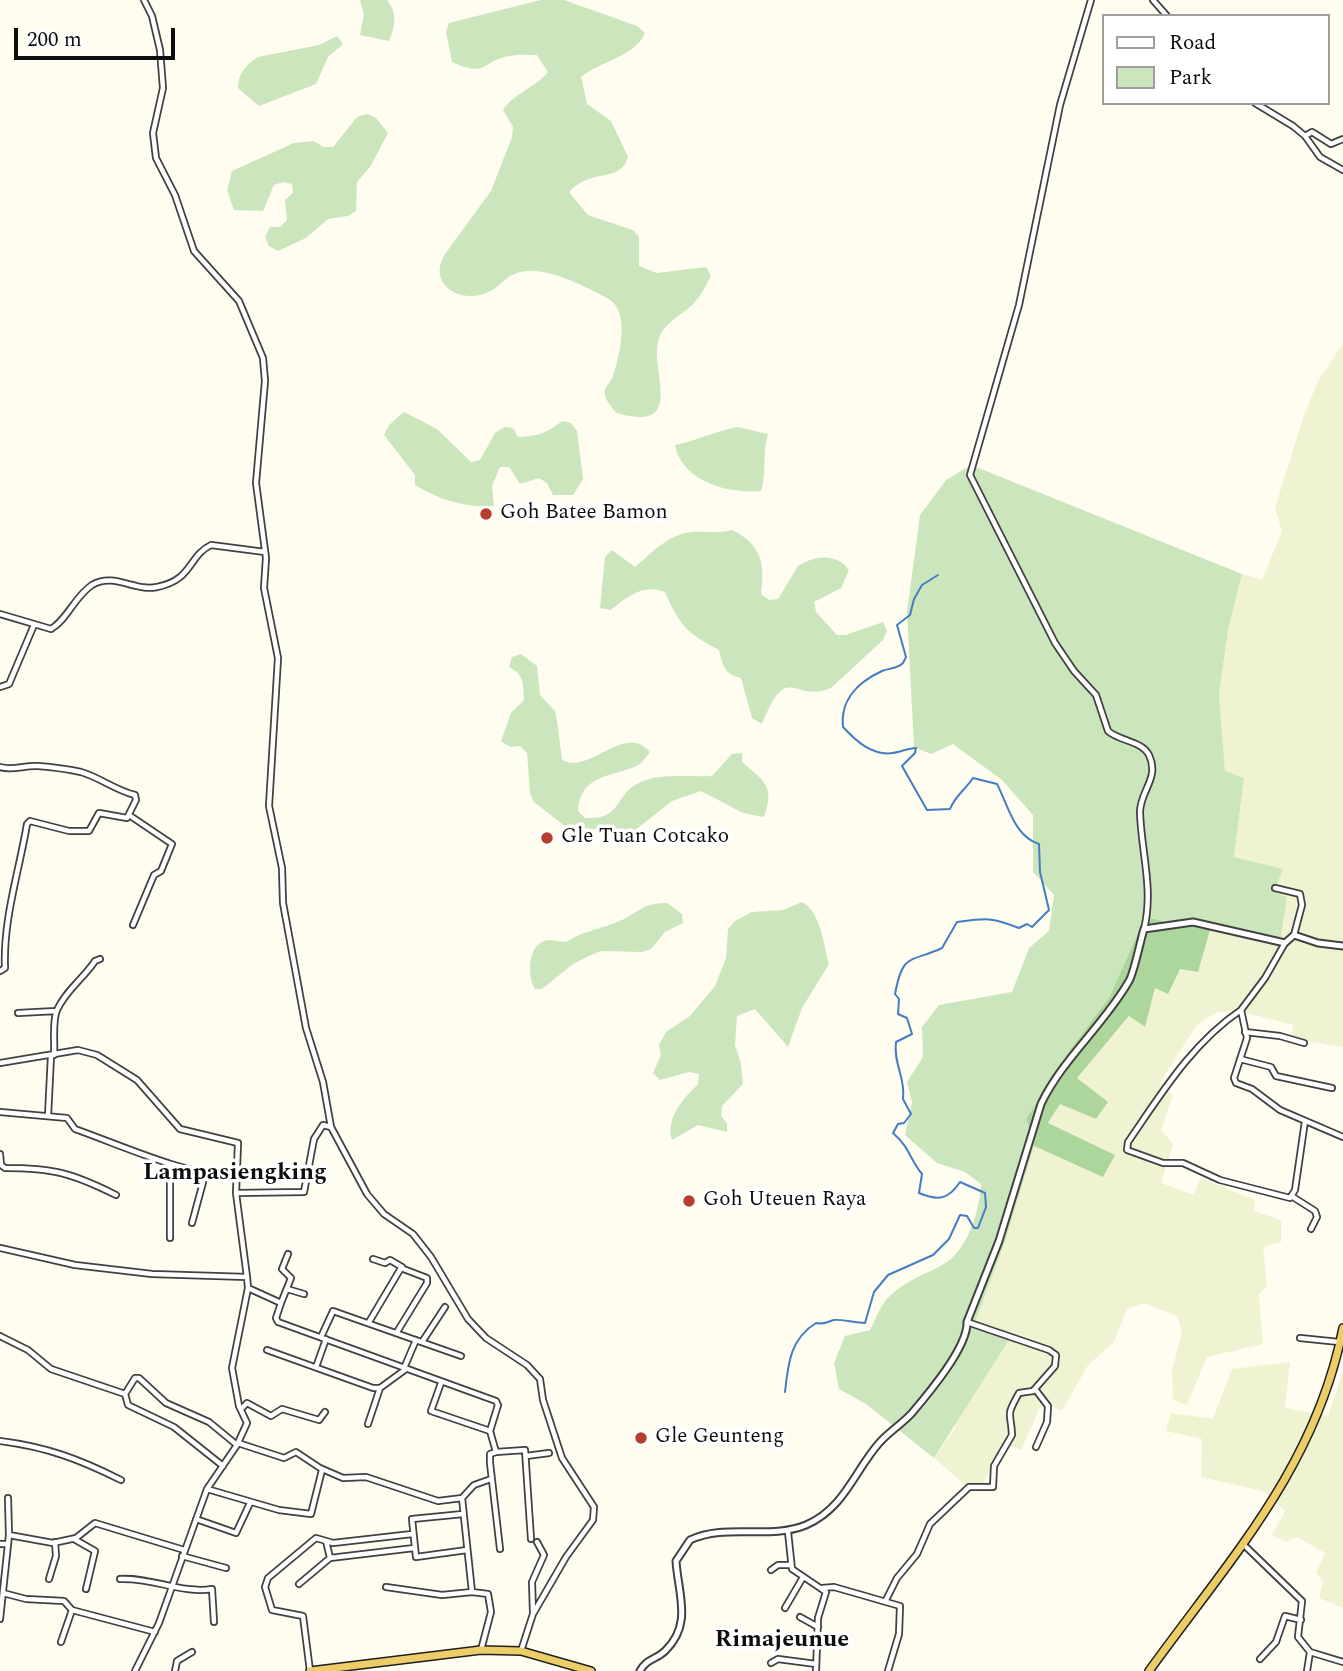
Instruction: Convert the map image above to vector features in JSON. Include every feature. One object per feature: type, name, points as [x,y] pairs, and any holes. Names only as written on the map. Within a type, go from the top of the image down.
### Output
[{"type":"highway","points":[[1149,1671],[1285,1484],[1325,1395],[1343,1328]]},
{"type":"highway","points":[[310,1671],[481,1650],[521,1651],[571,1668],[591,1671]]},
{"type":"street","points":[[144,0],[152,16],[160,50],[163,88],[153,133],[156,158],[174,195],[194,251],[239,301],[263,358],[264,392],[256,483],[265,552],[264,588],[278,659],[269,806],[282,868],[283,903],[306,1028],[319,1068],[331,1127],[367,1194],[384,1214],[412,1234],[432,1257],[468,1319],[486,1338],[527,1365],[540,1379],[562,1458],[594,1507],[593,1520],[566,1558],[533,1614],[521,1651]]},
{"type":"street","points":[[640,1671],[645,1661],[664,1653],[682,1622],[684,1607],[676,1561],[690,1540],[713,1533],[789,1532],[830,1511],[845,1495],[878,1444],[911,1414],[953,1358],[967,1331],[967,1322],[999,1241],[1041,1104],[1049,1087],[1098,1028],[1129,981],[1144,929],[1149,893],[1140,809],[1151,785],[1149,755],[1140,747],[1108,731],[1096,695],[1074,671],[1055,643],[970,475],[1019,305],[1060,105],[1091,0]]},
{"type":"street","points":[[1153,0],[1165,14]]},
{"type":"street","points":[[1258,105],[1305,136],[1320,157],[1343,170]]},
{"type":"street","points":[[1305,136],[1310,132],[1331,144],[1343,139]]},
{"type":"street","points":[[0,614],[53,628],[89,587],[102,581],[118,580],[153,588],[180,580],[204,549],[211,545],[265,552]]},
{"type":"street","points":[[0,687],[9,684],[34,625]]},
{"type":"street","points":[[0,767],[9,770],[37,766],[81,772],[103,780],[117,791],[135,795],[129,815],[123,818],[102,811],[86,832],[30,821],[27,824],[22,859],[6,919],[5,968],[0,971]]},
{"type":"street","points":[[129,815],[172,844],[161,871],[154,875],[134,925]]},
{"type":"street","points":[[1275,888],[1300,894],[1302,905],[1294,935],[1285,943],[1265,978],[1241,1010],[1211,1032],[1172,1077],[1126,1148],[1163,1163],[1183,1163],[1223,1181],[1293,1197],[1315,1211],[1317,1217],[1311,1229]]},
{"type":"street","points":[[1144,929],[1193,922],[1285,943]]},
{"type":"street","points":[[1294,935],[1318,943],[1343,946]]},
{"type":"street","points":[[48,1116],[56,1011],[75,983],[85,977],[95,961],[100,959]]},
{"type":"street","points":[[1241,1010],[1247,1043],[1233,1074],[1236,1083],[1305,1121],[1343,1137]]},
{"type":"street","points":[[18,1013],[56,1011]]},
{"type":"street","points":[[1245,1032],[1280,1035],[1304,1042]]},
{"type":"street","points":[[0,1063],[84,1051],[110,1061],[137,1080],[180,1129],[238,1143],[240,1150],[234,1178],[248,1289],[232,1368],[240,1409],[247,1423],[238,1444],[207,1489],[155,1632],[135,1671]]},
{"type":"street","points":[[1240,1059],[1271,1067],[1276,1076],[1332,1088]]},
{"type":"street","points":[[0,1112],[67,1118],[75,1129],[170,1165],[205,1175],[234,1178]]},
{"type":"street","points":[[1293,1197],[1305,1121]]},
{"type":"street","points":[[236,1193],[304,1192],[316,1134],[323,1125],[331,1127]]},
{"type":"street","points":[[0,1154],[1,1165],[5,1168],[50,1169],[84,1179],[116,1195]]},
{"type":"street","points":[[170,1165],[170,1238]]},
{"type":"street","points":[[192,1223],[205,1175]]},
{"type":"street","points":[[0,1248],[75,1265],[152,1273],[247,1277]]},
{"type":"street","points":[[288,1254],[282,1269],[291,1276],[276,1318],[278,1322],[498,1403],[490,1431],[496,1452]]},
{"type":"street","points":[[373,1259],[385,1263],[389,1259],[428,1280],[397,1332]]},
{"type":"street","points":[[369,1322],[403,1267]]},
{"type":"street","points":[[248,1289],[281,1303]]},
{"type":"street","points":[[287,1289],[304,1294]]},
{"type":"street","points":[[368,1424],[380,1388],[405,1368],[419,1341],[445,1307]]},
{"type":"street","points":[[316,1367],[333,1311],[461,1356]]},
{"type":"street","points":[[886,1600],[897,1578],[917,1554],[928,1527],[936,1517],[969,1487],[993,1487],[994,1466],[1012,1435],[1008,1415],[1019,1393],[1035,1389],[1055,1366],[1053,1352],[967,1322]]},
{"type":"street","points":[[0,1336],[28,1350],[51,1369],[125,1394]]},
{"type":"street","points":[[1300,1338],[1340,1342]]},
{"type":"street","points":[[267,1350],[380,1388]]},
{"type":"street","points":[[223,1466],[174,1427],[128,1405],[125,1394],[135,1378],[139,1378],[166,1403],[209,1422],[238,1444],[285,1458],[296,1452],[322,1470],[343,1478],[366,1477],[438,1501],[462,1498],[474,1485],[491,1479]]},
{"type":"street","points":[[441,1383],[431,1411],[490,1431]]},
{"type":"street","points":[[1035,1389],[1048,1406],[1047,1422],[1036,1447]]},
{"type":"street","points":[[240,1409],[247,1402],[271,1416],[282,1409],[319,1420],[325,1412]]},
{"type":"street","points":[[0,1440],[43,1447],[78,1459],[121,1480]]},
{"type":"street","points":[[500,1549],[490,1454],[524,1450],[534,1540],[545,1553],[532,1582],[533,1614]]},
{"type":"street","points":[[526,1456],[549,1453]]},
{"type":"street","points":[[207,1489],[281,1511],[313,1513],[315,1492],[322,1470]]},
{"type":"street","points":[[0,1617],[9,1535],[8,1498]]},
{"type":"street","points":[[462,1498],[472,1592]]},
{"type":"street","points":[[196,1519],[236,1533],[250,1503]]},
{"type":"street","points":[[463,1514],[412,1519],[412,1534],[416,1557],[467,1550]]},
{"type":"street","points":[[9,1535],[55,1542],[74,1539],[95,1523],[226,1568]]},
{"type":"street","points":[[789,1532],[790,1565],[802,1579],[826,1592],[818,1618],[816,1671]]},
{"type":"street","points":[[310,1671],[303,1616],[272,1610],[265,1587],[268,1578],[316,1538],[356,1541],[412,1534]]},
{"type":"street","points":[[74,1539],[95,1551],[86,1589]]},
{"type":"street","points":[[383,1539],[384,1551]]},
{"type":"street","points":[[326,1540],[330,1558]]},
{"type":"street","points":[[356,1541],[356,1554]]},
{"type":"street","points":[[49,1579],[56,1556],[55,1542]]},
{"type":"street","points":[[0,1544],[8,1545]]},
{"type":"street","points":[[1243,1544],[1301,1600],[1299,1639],[1311,1652],[1343,1662]]},
{"type":"street","points":[[299,1584],[330,1558],[414,1548]]},
{"type":"street","points":[[771,1570],[778,1565],[790,1565]]},
{"type":"street","points":[[120,1579],[146,1579],[214,1590],[214,1622]]},
{"type":"street","points":[[785,1608],[802,1579]]},
{"type":"street","points":[[386,1587],[442,1595],[472,1592],[488,1594],[491,1602],[481,1650]]},
{"type":"street","points":[[822,1588],[834,1587],[886,1600],[900,1607],[899,1634],[888,1671]]},
{"type":"street","points":[[3,1593],[26,1599],[64,1601],[72,1610],[155,1632]]},
{"type":"street","points":[[61,1642],[72,1610]]},
{"type":"street","points":[[1260,1659],[1276,1642],[1285,1616],[1301,1620]]},
{"type":"street","points":[[800,1617],[818,1628]]},
{"type":"street","points":[[175,1671],[177,1661],[192,1652]]},
{"type":"street","points":[[1307,1671],[1311,1652]]},
{"type":"street","points":[[771,1663],[778,1659],[816,1664]]},
{"type":"green space","points":[[360,0],[387,0],[393,10],[394,20],[389,41],[360,35],[364,15]]},
{"type":"green space","points":[[541,0],[564,0],[637,26],[645,33],[633,48],[581,77],[587,104],[611,121],[628,157],[619,170],[587,180],[569,192],[588,215],[633,230],[639,237],[639,266],[657,273],[706,267],[711,276],[696,301],[661,333],[657,351],[661,395],[659,407],[652,414],[638,417],[616,413],[606,397],[605,390],[612,378],[622,334],[619,312],[607,298],[568,280],[536,271],[513,274],[486,293],[465,296],[448,288],[440,274],[440,264],[445,254],[491,191],[512,137],[513,127],[503,110],[548,72],[537,55],[509,56],[478,69],[452,62],[446,32],[449,23]]},
{"type":"green space","points":[[337,36],[343,44],[328,57],[316,84],[259,106],[238,88],[239,78],[244,70],[258,57],[319,45]]},
{"type":"green space","points":[[367,114],[376,118],[388,133],[370,167],[357,182],[356,211],[348,216],[328,219],[306,238],[278,251],[269,246],[265,237],[270,227],[280,227],[287,220],[285,200],[293,193],[292,184],[283,182],[274,185],[263,211],[234,210],[227,190],[232,171],[294,143],[314,141],[323,147],[333,147],[357,117]]},
{"type":"green space","points":[[1343,344],[1343,1047],[1292,1038],[1293,1025],[1239,1011],[1217,1012],[1197,1025],[1160,1082],[1173,1095],[1161,1130],[1173,1144],[1161,1183],[1194,1195],[1200,1178],[1255,1200],[1254,1211],[1281,1220],[1281,1242],[1263,1247],[1267,1286],[1259,1294],[1263,1344],[1207,1357],[1187,1405],[1173,1400],[1172,1371],[1182,1331],[1177,1316],[1144,1303],[1127,1309],[1114,1342],[1088,1365],[1062,1411],[1042,1403],[1021,1450],[1003,1443],[982,1486],[966,1486],[934,1458],[955,1429],[975,1323],[1005,1242],[1034,1146],[1102,1176],[1114,1155],[1048,1124],[1060,1104],[1096,1119],[1108,1102],[1076,1078],[1130,1016],[1144,1027],[1155,988],[1180,969],[1198,972],[1210,930],[1280,942],[1274,892],[1234,857],[1244,778],[1225,772],[1219,694],[1228,629],[1242,574],[1262,580],[1282,531],[1275,508],[1304,415],[1318,381]]},
{"type":"green space","points":[[404,412],[437,429],[471,462],[480,460],[495,433],[504,427],[513,428],[518,437],[542,433],[562,421],[571,423],[577,431],[583,479],[573,495],[553,495],[547,483],[539,478],[520,484],[509,467],[500,467],[492,486],[494,506],[473,506],[443,499],[415,485],[415,475],[384,435],[389,425]]},
{"type":"green space","points":[[738,427],[768,434],[761,491],[722,488],[709,483],[697,477],[679,458],[675,445]]},
{"type":"green space","points":[[971,465],[1242,574],[1228,630],[1219,694],[1225,771],[1244,778],[1234,857],[1283,869],[1274,892],[1287,897],[1280,942],[1145,917],[1110,996],[1069,1051],[1026,1119],[1034,1146],[1005,1242],[975,1323],[1012,1335],[934,1458],[866,1404],[839,1389],[834,1363],[845,1336],[870,1330],[883,1304],[895,1291],[952,1258],[966,1239],[975,1217],[981,1184],[965,1172],[937,1163],[905,1135],[912,1102],[907,1082],[923,1057],[922,1027],[939,1005],[1012,992],[1029,948],[1049,931],[1054,895],[1033,872],[1033,815],[1002,780],[953,744],[931,754],[914,747],[907,612],[920,515],[946,480]]},
{"type":"green space","points":[[732,530],[750,542],[759,556],[762,573],[761,594],[769,600],[778,599],[798,566],[818,558],[832,558],[849,570],[841,588],[814,602],[816,612],[837,635],[846,635],[883,622],[887,631],[883,640],[831,688],[808,691],[785,688],[778,693],[762,724],[752,718],[741,678],[725,669],[719,650],[699,639],[680,621],[665,592],[643,590],[629,596],[611,610],[600,608],[605,557],[612,550],[635,567],[676,536],[693,532]]},
{"type":"green space","points":[[521,654],[537,666],[540,695],[555,711],[562,760],[573,763],[584,761],[618,745],[630,743],[640,744],[650,752],[637,766],[598,779],[584,790],[578,811],[585,818],[607,814],[628,791],[646,780],[670,776],[712,776],[732,754],[742,753],[742,762],[766,785],[768,798],[764,817],[743,813],[701,791],[672,801],[624,839],[595,829],[566,827],[534,802],[530,793],[527,753],[520,746],[510,747],[501,741],[511,713],[524,700],[520,676],[509,667],[512,657]]},
{"type":"green space","points":[[802,902],[817,921],[829,964],[802,1008],[788,1047],[755,1009],[737,1016],[735,1045],[743,1084],[722,1106],[721,1116],[727,1123],[727,1132],[698,1125],[672,1140],[673,1116],[698,1084],[699,1074],[689,1072],[660,1080],[653,1073],[661,1055],[659,1045],[666,1032],[690,1016],[715,986],[726,958],[728,929],[735,921],[752,912],[783,910]]},
{"type":"green space","points":[[667,903],[682,914],[683,923],[665,932],[651,949],[642,952],[601,951],[573,964],[542,989],[535,989],[530,969],[531,961],[541,942],[566,942],[622,920],[646,906]]},
{"type":"green space","points":[[1145,917],[1210,930],[1198,972],[1180,969],[1168,994],[1155,988],[1145,1027],[1129,1016],[1077,1078],[1108,1102],[1096,1119],[1060,1104],[1048,1123],[1115,1155],[1103,1177],[1034,1146],[1026,1119],[1069,1051],[1110,996]]},
{"type":"green space","points":[[1290,1362],[1285,1408],[1328,1416],[1343,1371],[1343,1608],[1319,1598],[1323,1581],[1316,1573],[1325,1553],[1297,1537],[1286,1542],[1272,1535],[1285,1511],[1263,1491],[1201,1477],[1202,1439],[1166,1431],[1171,1413],[1213,1419],[1232,1369]]},
{"type":"waterway","points":[[785,1392],[792,1353],[807,1329],[816,1323],[834,1320],[865,1323],[874,1292],[888,1275],[933,1255],[949,1239],[960,1215],[967,1216],[974,1228],[978,1228],[986,1207],[985,1193],[960,1182],[947,1196],[937,1198],[919,1193],[922,1174],[903,1143],[893,1133],[898,1124],[904,1123],[911,1114],[903,1099],[896,1050],[896,1042],[912,1034],[907,1018],[898,1014],[899,999],[895,994],[901,971],[910,961],[942,948],[957,922],[988,919],[1019,928],[1027,924],[1032,927],[1049,910],[1040,872],[1039,844],[1030,840],[1018,827],[997,784],[973,778],[950,809],[927,810],[902,766],[915,753],[916,748],[893,753],[871,750],[843,727],[844,708],[858,686],[873,675],[903,663],[906,657],[897,625],[910,615],[914,599],[922,585],[938,575]]},
{"type":"place","name":"Goh Batee Bamon","points":[[486,514]]},
{"type":"place","name":"Gle Tuan Cotcako","points":[[547,838]]},
{"type":"place","name":"Goh Uteuen Raya","points":[[689,1201]]},
{"type":"place","name":"Gle Geunteng","points":[[641,1438]]},
{"type":"district","name":"Lampasiengking","points":[[235,1174]]},
{"type":"district","name":"Rimajeunue","points":[[782,1641]]}]
